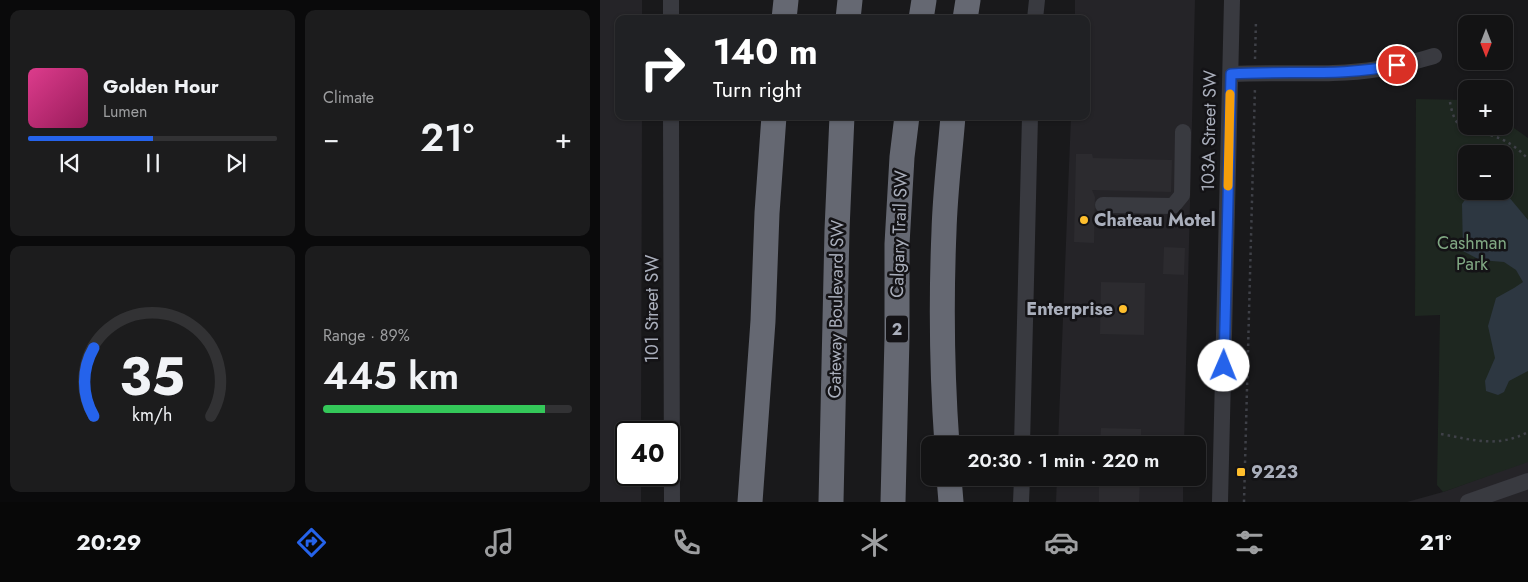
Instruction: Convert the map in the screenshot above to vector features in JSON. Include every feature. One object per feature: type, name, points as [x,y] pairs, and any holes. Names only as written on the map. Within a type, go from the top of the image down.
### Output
[{"type":"highway","points":[[784,15],[786,0]]},
{"type":"highway","points":[[848,15],[850,0]]},
{"type":"highway","points":[[911,15],[914,0]]},
{"type":"highway","points":[[922,15],[924,0]]},
{"type":"highway","points":[[966,15],[968,0]]},
{"type":"highway","points":[[750,502],[763,321],[767,213],[774,120]]},
{"type":"highway","name":"Gateway Boulevard SW","points":[[831,502],[837,230],[842,120]]},
{"type":"highway","name":"Calgary Trail SW","points":[[893,502],[897,244],[906,120]]},
{"type":"highway","points":[[946,436],[943,392],[942,312],[944,230],[953,120]]},
{"type":"highway","points":[[950,486],[951,502]]},
{"type":"street","points":[[671,0],[671,15]]},
{"type":"street","points":[[1035,15],[1036,0]]},
{"type":"street","name":"103A Street SW","points":[[1220,502],[1232,0]]},
{"type":"street","points":[[1231,74],[1255,72],[1319,74],[1378,69],[1434,56]]},
{"type":"street","name":"101 Street SW","points":[[671,120],[672,502]]},
{"type":"street","points":[[1022,436],[1030,120]]},
{"type":"street","points":[[1103,205],[1173,206],[1182,196],[1182,132]]},
{"type":"street","points":[[1468,502],[1528,481]]},
{"type":"street","points":[[1021,502],[1022,486]]},
{"type":"path","points":[[1244,502],[1256,20]]},
{"type":"path","points":[[1450,102],[1453,118],[1461,127],[1505,141],[1521,152],[1528,160]]},
{"type":"path","points":[[1441,434],[1477,440],[1503,441],[1528,432]]},
{"type":"shaded area","points":[[600,0],[642,0],[642,15],[615,15],[615,120],[642,120],[641,421],[615,421],[615,486],[641,486],[641,502],[600,502]]},
{"type":"shaded area","points":[[1075,0],[1195,0],[1184,436],[1058,436],[1071,120],[1090,120],[1090,15],[1075,15]]},
{"type":"shaded area","points":[[1465,200],[1511,200],[1528,220],[1528,371],[1509,381],[1504,392],[1498,395],[1486,391],[1485,381],[1495,358],[1488,326],[1496,298],[1523,282],[1516,270],[1504,262],[1480,260],[1463,251],[1462,204]]},
{"type":"shaded area","points":[[1528,461],[1528,502],[1407,502],[1443,492]]},
{"type":"shaded area","points":[[1057,486],[1183,486],[1183,502],[1056,502]]},
{"type":"green space","name":"Cashman Park","points":[[1416,99],[1458,100],[1458,135],[1513,135],[1513,127],[1528,138],[1528,462],[1443,492],[1437,485],[1440,315],[1415,316]]},
{"type":"building","name":"Chateau Motel","points":[[1076,154],[1092,154],[1093,158],[1172,160],[1171,192],[1092,190],[1095,197],[1094,243],[1074,242]]},
{"type":"building","points":[[1164,247],[1185,248],[1184,275],[1163,274]]},
{"type":"building","name":"Enterprise","points":[[1101,282],[1145,283],[1144,335],[1100,334]]},
{"type":"building","points":[[1101,428],[1141,429],[1141,436],[1101,436]]},
{"type":"building","points":[[1099,486],[1140,486],[1139,502],[1099,502]]},
{"type":"slow traffic","points":[[1228,186],[1230,94]]},
{"type":"place","name":"Chateau Motel","points":[[1084,220]]},
{"type":"place","name":"Enterprise","points":[[1123,309]]},
{"type":"place","name":"9223","points":[[1241,472]]},
{"type":"route","points":[[1224,366],[1231,74],[1255,72],[1319,74],[1378,69],[1397,65]]}]
